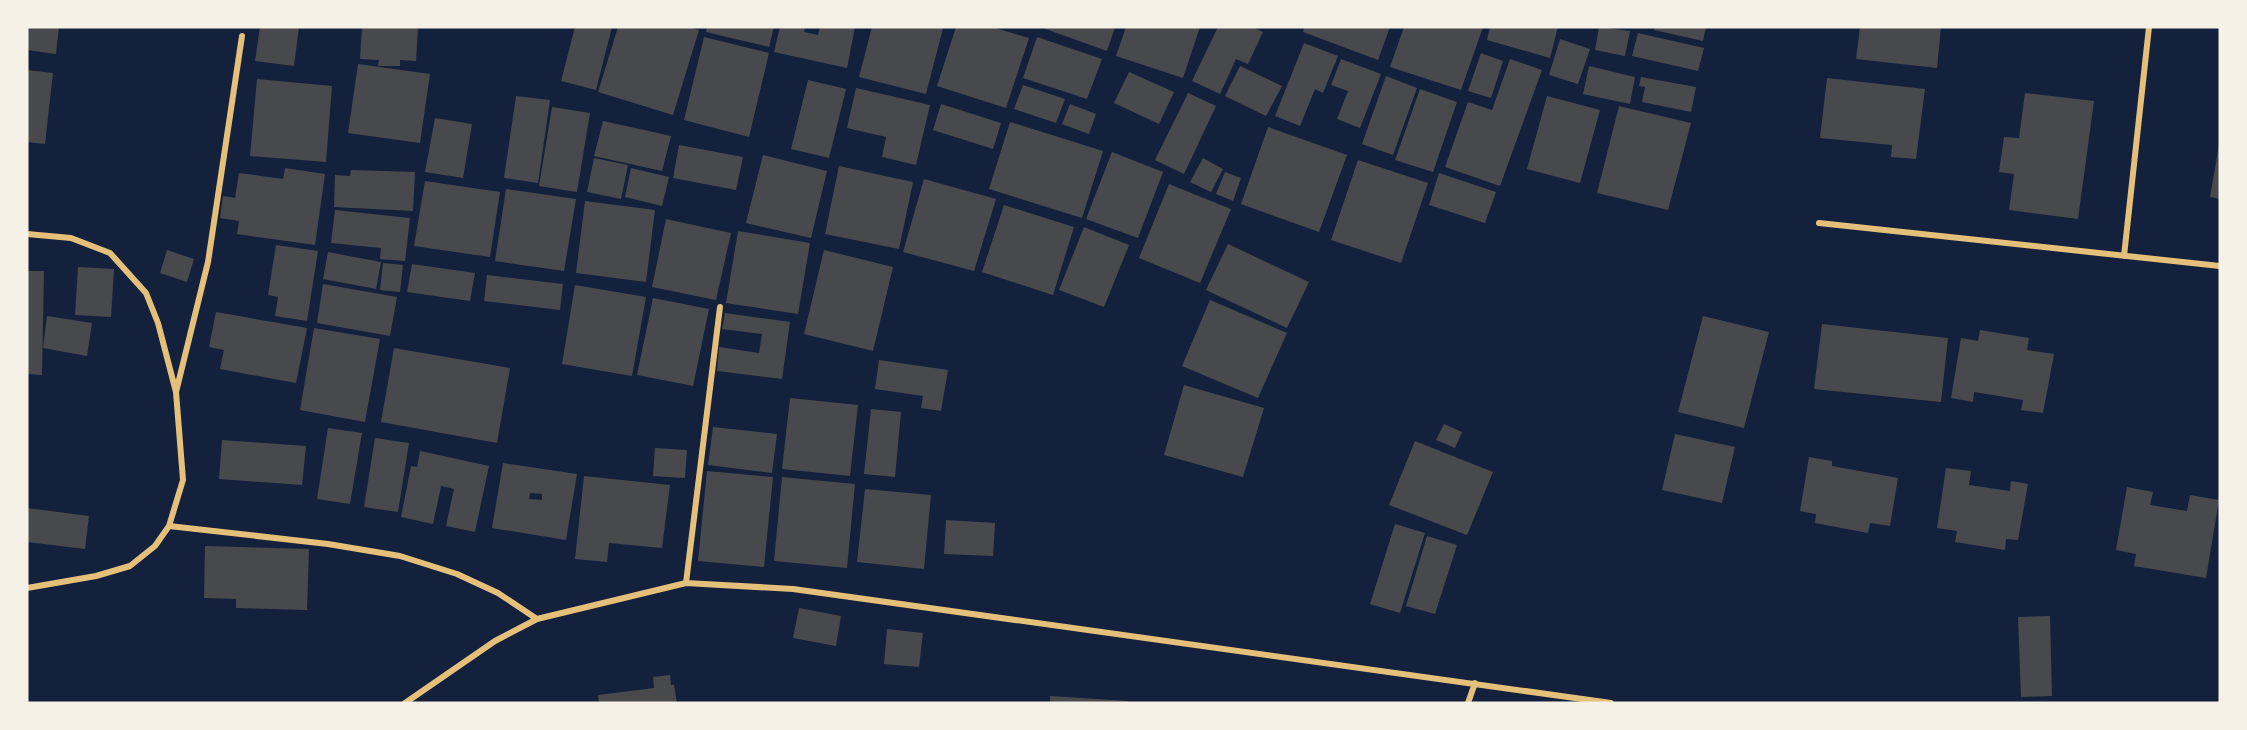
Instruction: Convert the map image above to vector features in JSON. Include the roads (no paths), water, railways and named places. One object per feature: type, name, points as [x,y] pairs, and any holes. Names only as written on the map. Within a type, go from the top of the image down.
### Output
[{"type":"street","points":[[2124,256],[2150,27]]},
{"type":"street","points":[[176,392],[208,262],[242,36]]},
{"type":"street","points":[[1820,224],[2220,266]]},
{"type":"street","points":[[27,234],[71,238],[110,253],[146,293],[158,323],[176,392],[182,444],[183,480],[169,526],[155,546],[130,566],[96,576],[27,588]]},
{"type":"street","points":[[686,583],[720,307]]},
{"type":"street","points":[[169,526],[328,544],[400,556],[457,574],[498,593],[537,620]]},
{"type":"street","points":[[405,703],[495,642],[537,620],[686,583],[793,589],[1611,703]]},
{"type":"street","points":[[1468,703],[1475,683]]}]
